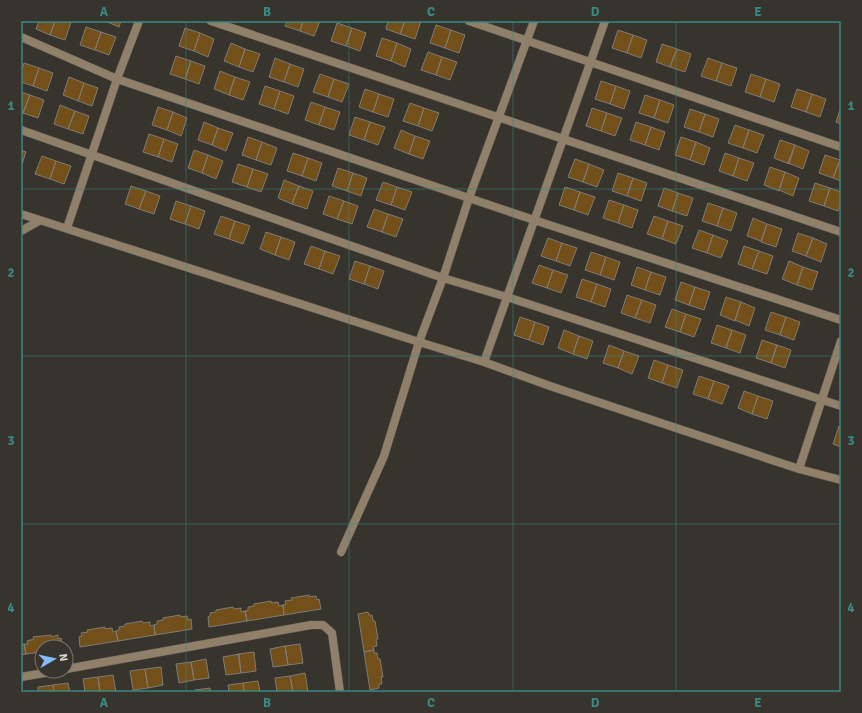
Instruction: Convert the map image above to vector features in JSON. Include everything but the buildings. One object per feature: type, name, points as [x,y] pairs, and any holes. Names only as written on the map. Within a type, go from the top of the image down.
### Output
[{"type":"street","points":[[67,228],[117,79],[139,21]]},
{"type":"street","points":[[211,21],[841,232]]},
{"type":"street","points":[[469,21],[841,147]]},
{"type":"street","points":[[341,552],[384,456],[419,342],[443,278],[469,198],[534,21]]},
{"type":"street","points":[[484,362],[604,21]]},
{"type":"street","points":[[21,37],[117,79],[534,220],[841,320]]},
{"type":"street","points":[[21,130],[443,278],[507,297],[841,406]]},
{"type":"street","points":[[21,214],[484,362],[550,386],[799,469],[841,480]]},
{"type":"street","points":[[21,231],[39,220]]},
{"type":"street","points":[[799,469],[841,341]]},
{"type":"street","points":[[74,668],[311,625],[323,625],[332,633],[340,692]]},
{"type":"street","points":[[21,677],[34,675]]}]
